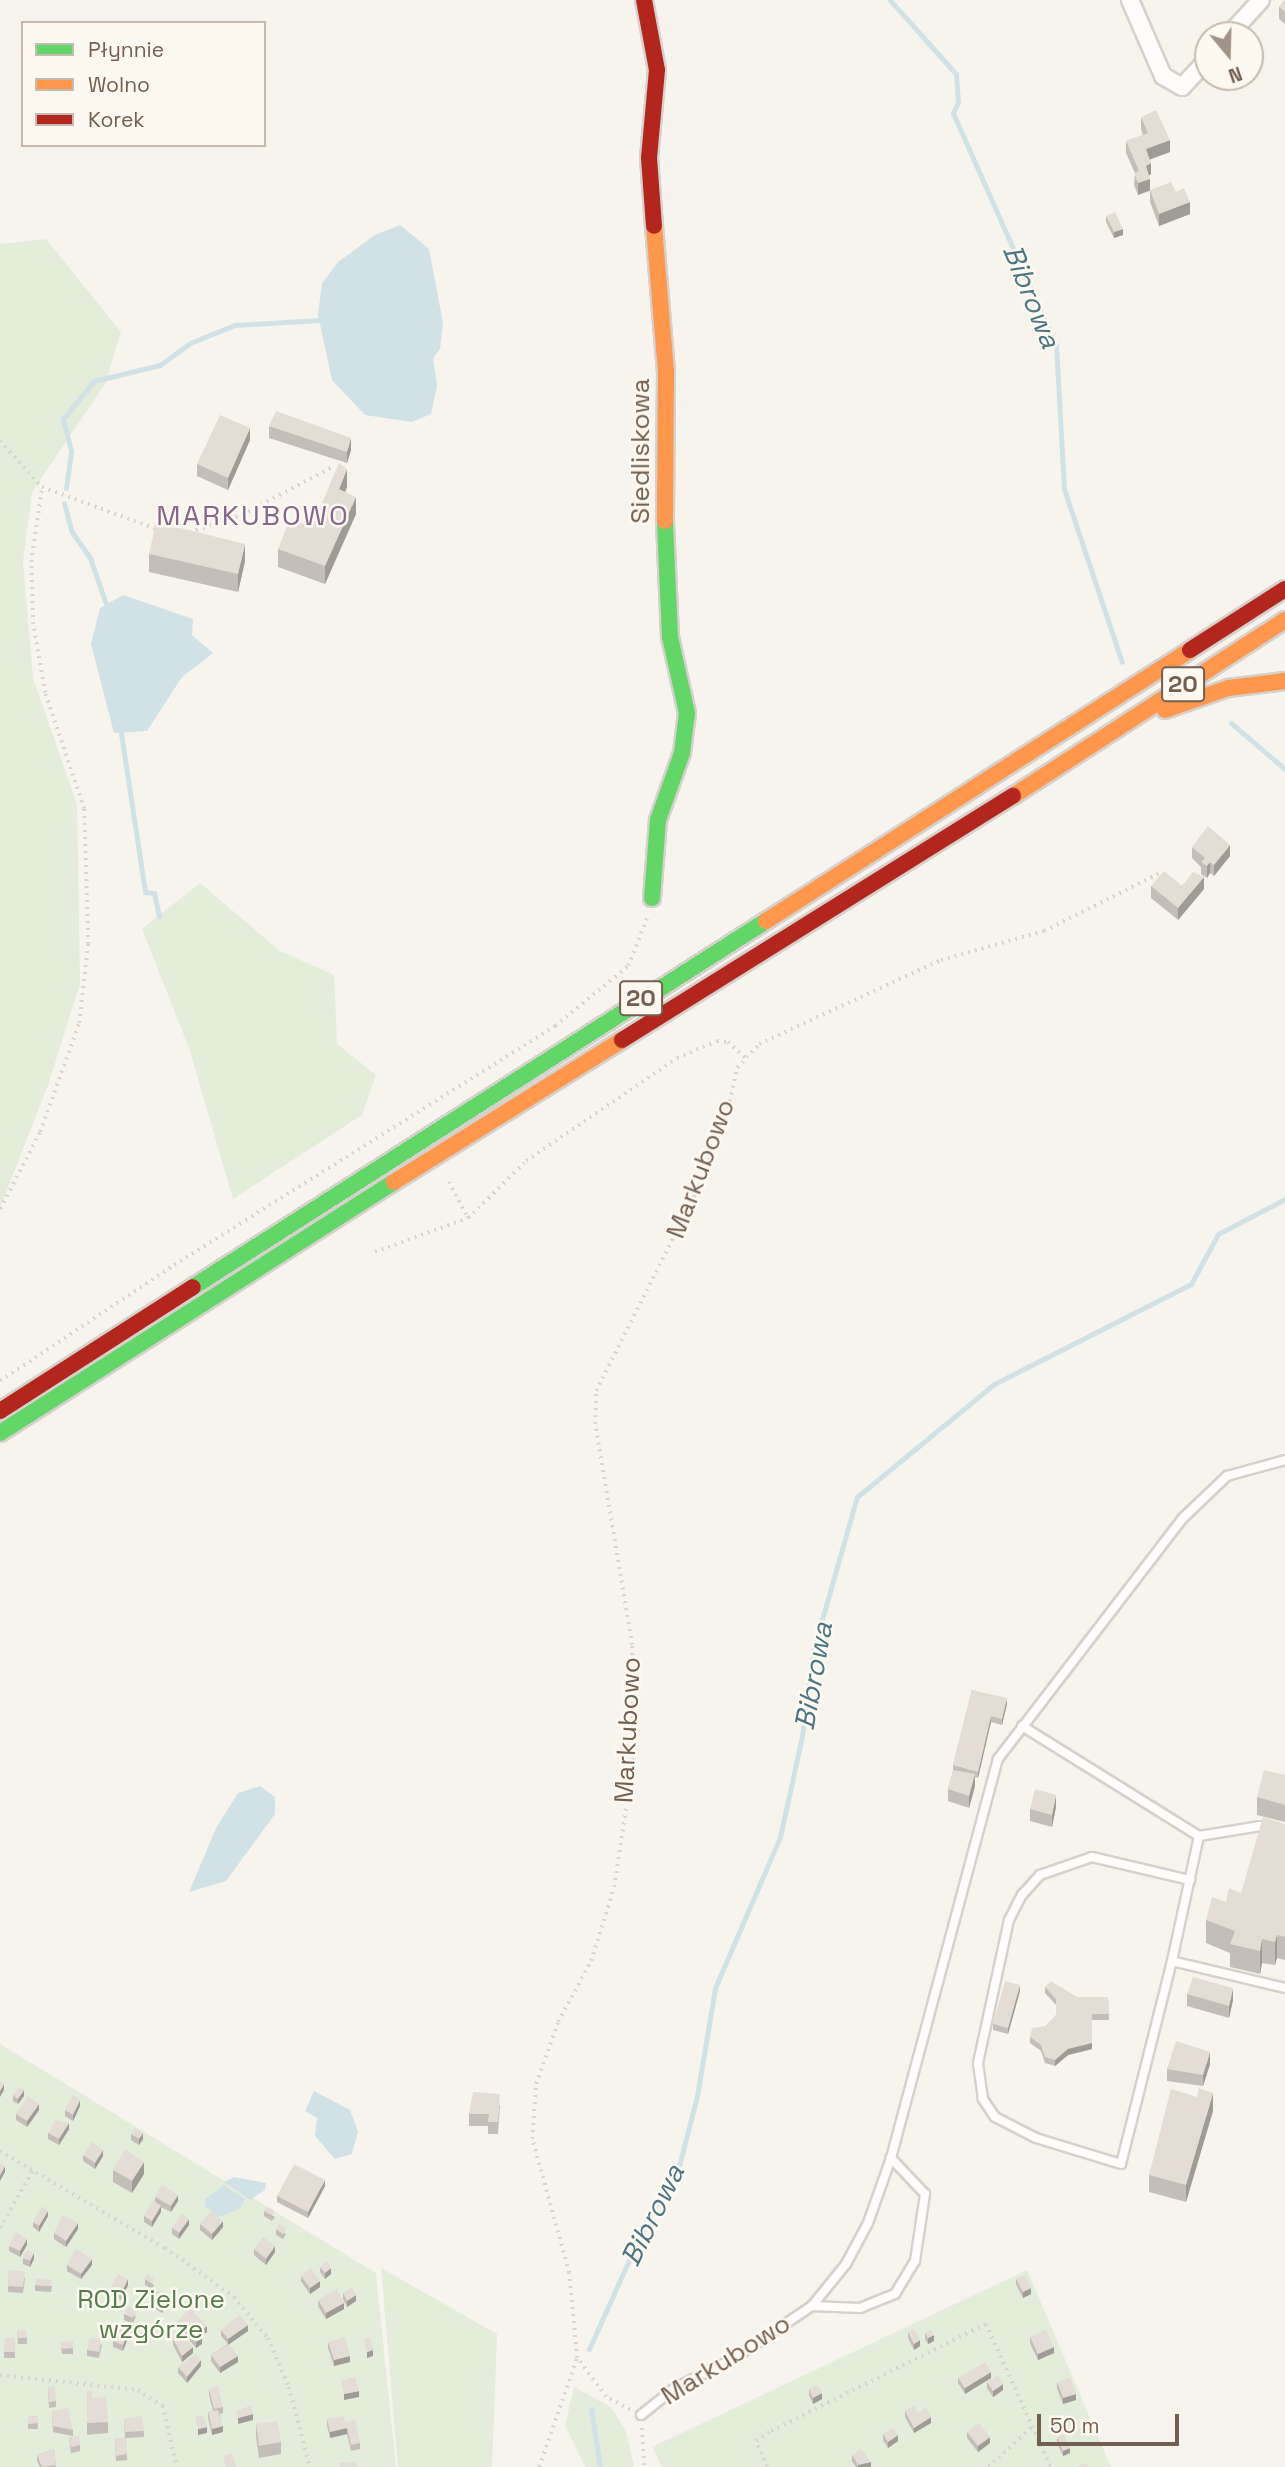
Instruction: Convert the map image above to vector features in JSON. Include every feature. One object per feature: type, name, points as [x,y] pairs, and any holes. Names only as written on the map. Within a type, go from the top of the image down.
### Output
[{"type":"main road","name":"Siedliskowa","points":[[644,0],[657,70],[649,158],[666,370],[664,494],[670,637],[687,713],[682,754],[658,820],[652,898]]},
{"type":"main road","name":"20","points":[[0,1411],[1285,589]]},
{"type":"main road","name":"20","points":[[0,1433],[1084,752],[1285,620]]},
{"type":"main road","points":[[1084,752],[1195,697],[1285,681]]},
{"type":"street","points":[[1130,0],[1163,76],[1182,87],[1194,74]]},
{"type":"street","points":[[1242,21],[1261,0]]},
{"type":"lane","name":"Markubowo","points":[[640,2415],[675,2388],[733,2359],[812,2306],[846,2263],[862,2233],[891,2158],[998,1759],[1022,1726],[1067,1675],[1137,1574],[1183,1518],[1227,1476],[1285,1460]]},
{"type":"lane","points":[[1022,1726],[1199,1836],[1260,1826],[1285,1834]]},
{"type":"lane","points":[[1189,1880],[1092,1857],[1040,1875],[1022,1895],[1009,1920],[978,2063],[983,2099],[995,2117],[1036,2138],[1121,2164],[1172,1961],[1199,1836]]},
{"type":"lane","points":[[1172,1961],[1285,1988]]},
{"type":"lane","name":"Markubowo","points":[[812,2306],[860,2308],[895,2294],[915,2261],[925,2194],[891,2158]]},
{"type":"path","points":[[0,441],[42,487],[164,532]]},
{"type":"path","points":[[176,537],[242,515],[332,467]]},
{"type":"path","points":[[0,1209],[40,1132],[79,1023],[88,944],[84,810],[45,693],[33,624],[31,562],[42,487]]},
{"type":"path","points":[[375,1252],[443,1231],[468,1218],[526,1161],[677,1058],[716,1041],[728,1042],[746,1058],[759,1044],[941,960],[1044,931],[1162,872]]},
{"type":"path","points":[[0,1381],[174,1265],[555,1026],[628,966],[644,933],[652,898]]},
{"type":"path","name":"Markubowo","points":[[645,2467],[640,2415],[606,2397],[577,2358],[569,2273],[532,2139],[536,2084],[558,2022],[591,1961],[614,1887],[632,1760],[632,1645],[595,1424],[596,1391],[699,1186],[726,1122],[737,1068],[746,1058]]},
{"type":"path","points":[[449,1182],[468,1218]]},
{"type":"path","points":[[0,2151],[165,2248],[234,2298],[268,2338],[289,2387],[310,2467]]},
{"type":"path","points":[[0,2228],[33,2170]]},
{"type":"path","points":[[767,2467],[756,2441],[771,2431],[986,2324],[1051,2467]]},
{"type":"path","points":[[538,2467],[577,2358]]},
{"type":"path","points":[[0,2375],[138,2390],[163,2406],[177,2467]]},
{"type":"path","points":[[988,2467],[1032,2427]]},
{"type":"green space","points":[[46,239],[121,332],[105,384],[32,492],[23,562],[33,678],[77,804],[80,984],[48,1085],[0,1208],[0,244]]},
{"type":"green space","points":[[200,883],[280,951],[334,975],[337,1044],[376,1075],[362,1115],[233,1199],[189,1048],[142,929]]},
{"type":"green space","name":"ROD Zielone wzgórze","points":[[0,2044],[376,2273],[396,2467],[0,2467]]},
{"type":"green space","points":[[381,2268],[497,2334],[492,2467],[398,2467]]},
{"type":"green space","points":[[1027,2270],[1111,2467],[662,2467],[652,2447]]},
{"type":"green space","points":[[574,2387],[611,2407],[626,2431],[634,2467],[585,2467],[565,2425]]},
{"type":"shaded area","points":[[400,225],[429,249],[443,323],[440,349],[433,358],[437,386],[431,414],[412,422],[365,415],[332,380],[318,315],[322,283],[338,262],[375,235]]},
{"type":"shaded area","points":[[123,595],[193,619],[192,635],[213,653],[182,677],[147,731],[114,733],[91,644],[100,608]]},
{"type":"shaded area","points":[[260,1786],[275,1797],[275,1814],[226,1881],[189,1892],[216,1828],[238,1793]]},
{"type":"shaded area","points":[[314,2091],[350,2110],[358,2131],[352,2154],[335,2159],[315,2136],[317,2118],[305,2111]]},
{"type":"shaded area","points":[[234,2177],[266,2183],[265,2190],[250,2200],[224,2182]]},
{"type":"shaded area","points":[[224,2185],[245,2199],[240,2209],[218,2217],[205,2206],[205,2199]]},
{"type":"building","points":[[1285,0],[1285,12],[1279,7]]},
{"type":"building","points":[[1156,110],[1170,140],[1146,149],[1151,163],[1146,166],[1150,179],[1138,183],[1134,173],[1139,171],[1126,141],[1148,133],[1141,117]]},
{"type":"building","points":[[1171,182],[1176,192],[1184,188],[1190,202],[1159,214],[1150,190]]},
{"type":"building","points":[[1115,212],[1123,229],[1114,232],[1106,216]]},
{"type":"building","points":[[276,411],[351,438],[347,452],[269,426]]},
{"type":"building","points":[[220,415],[250,428],[228,478],[197,464]]},
{"type":"building","points":[[339,463],[347,469],[339,489],[356,497],[325,566],[278,549],[290,519],[312,527]]},
{"type":"building","points":[[156,522],[245,544],[238,574],[149,554]]},
{"type":"building","points":[[1208,826],[1230,845],[1214,865],[1210,862],[1207,866],[1201,862],[1205,858],[1192,847]]},
{"type":"building","points":[[1164,871],[1182,886],[1193,872],[1204,877],[1178,908],[1151,886]]},
{"type":"building","points":[[972,1690],[1007,1698],[1002,1719],[991,1716],[978,1772],[953,1765]]},
{"type":"building","points":[[953,1770],[975,1774],[969,1796],[948,1789]]},
{"type":"building","points":[[1264,1770],[1285,1775],[1285,1805],[1257,1797]]},
{"type":"building","points":[[1035,1789],[1056,1795],[1052,1815],[1030,1809]]},
{"type":"building","points":[[1263,1817],[1285,1824],[1285,1937],[1277,1935],[1275,1942],[1262,1939],[1260,1951],[1230,1944],[1235,1931],[1206,1920],[1212,1897],[1226,1902],[1229,1888],[1241,1893]]},
{"type":"building","points":[[1193,1977],[1233,1988],[1229,2006],[1187,1994]]},
{"type":"building","points":[[1005,1981],[1020,1985],[1008,2028],[993,2024]]},
{"type":"building","points":[[1051,1981],[1077,1997],[1108,1997],[1109,2014],[1092,2014],[1092,2043],[1068,2049],[1055,2060],[1045,2057],[1041,2045],[1030,2037],[1032,2028],[1046,2026],[1056,2015],[1056,1999],[1045,1987]]},
{"type":"building","points":[[1176,2041],[1210,2052],[1203,2075],[1167,2069]]},
{"type":"building","points":[[19,2087],[24,2090],[18,2099],[13,2095]]},
{"type":"building","points":[[1199,2088],[1213,2093],[1186,2185],[1149,2175],[1171,2089],[1197,2097]]},
{"type":"building","points":[[473,2092],[500,2094],[498,2122],[488,2122],[489,2114],[469,2114]]},
{"type":"building","points":[[73,2095],[80,2100],[73,2115],[65,2110]]},
{"type":"building","points":[[28,2096],[39,2104],[27,2121],[16,2114]]},
{"type":"building","points":[[55,2120],[69,2123],[59,2139],[48,2133]]},
{"type":"building","points":[[135,2128],[143,2133],[139,2139],[131,2134]]},
{"type":"building","points":[[92,2142],[103,2150],[95,2163],[83,2155]]},
{"type":"building","points":[[125,2149],[144,2162],[132,2181],[113,2170]]},
{"type":"building","points":[[294,2164],[325,2180],[308,2212],[277,2196]]},
{"type":"building","points":[[162,2185],[178,2195],[171,2206],[155,2197]]},
{"type":"building","points":[[153,2200],[161,2206],[152,2221],[144,2216]]},
{"type":"building","points":[[42,2206],[48,2211],[39,2226],[33,2222]]},
{"type":"building","points":[[267,2207],[275,2211],[272,2215],[264,2211]]},
{"type":"building","points":[[211,2211],[223,2221],[212,2234],[200,2224]]},
{"type":"building","points":[[181,2214],[189,2219],[179,2233],[172,2228]]},
{"type":"building","points":[[63,2215],[78,2223],[66,2241],[54,2233]]},
{"type":"building","points":[[279,2224],[286,2228],[283,2234],[276,2229]]},
{"type":"building","points":[[16,2232],[27,2239],[20,2251],[9,2246]]},
{"type":"building","points":[[263,2237],[275,2246],[266,2259],[254,2249]]},
{"type":"building","points":[[76,2249],[92,2259],[81,2274],[67,2265]]},
{"type":"building","points":[[27,2250],[34,2253],[30,2261],[23,2258]]},
{"type":"building","points":[[327,2261],[331,2268],[325,2273],[320,2267]]},
{"type":"building","points":[[311,2268],[320,2281],[310,2288],[301,2276]]},
{"type":"building","points":[[9,2270],[25,2272],[23,2287],[8,2286]]},
{"type":"building","points":[[118,2274],[128,2279],[121,2294],[110,2289]]},
{"type":"building","points":[[147,2274],[154,2279],[152,2283],[145,2279]]},
{"type":"building","points":[[1025,2275],[1031,2288],[1023,2292],[1016,2279]]},
{"type":"building","points":[[36,2279],[52,2280],[51,2286],[35,2285]]},
{"type":"building","points":[[352,2287],[356,2295],[347,2301],[343,2293]]},
{"type":"building","points":[[337,2289],[344,2303],[326,2313],[318,2300]]},
{"type":"building","points":[[155,2290],[167,2297],[162,2307],[150,2301]]},
{"type":"building","points":[[128,2306],[136,2310],[133,2318],[124,2314]]},
{"type":"building","points":[[190,2308],[207,2326],[198,2333],[202,2338],[196,2342],[178,2321]]},
{"type":"building","points":[[240,2315],[248,2325],[228,2339],[221,2330]]},
{"type":"building","points":[[119,2325],[129,2329],[123,2345],[113,2341]]},
{"type":"building","points":[[914,2329],[920,2340],[914,2344],[908,2332]]},
{"type":"building","points":[[26,2330],[27,2338],[18,2338],[17,2331]]},
{"type":"building","points":[[931,2330],[934,2335],[928,2338],[925,2333]]},
{"type":"building","points":[[1046,2330],[1054,2347],[1038,2354],[1030,2337]]},
{"type":"building","points":[[180,2333],[193,2347],[182,2356],[173,2339]]},
{"type":"building","points":[[345,2337],[350,2356],[334,2360],[328,2342]]},
{"type":"building","points":[[5,2338],[14,2338],[15,2352],[4,2352]]},
{"type":"building","points":[[102,2338],[99,2352],[87,2350],[89,2339]]},
{"type":"building","points":[[370,2338],[373,2350],[367,2352],[364,2340]]},
{"type":"building","points":[[73,2341],[73,2348],[62,2349],[61,2342]]},
{"type":"building","points":[[229,2344],[238,2356],[220,2367],[211,2355]]},
{"type":"building","points":[[196,2354],[201,2360],[187,2377],[178,2367]]},
{"type":"building","points":[[985,2362],[991,2372],[965,2388],[958,2378]]},
{"type":"building","points":[[998,2375],[1003,2384],[993,2391],[987,2382]]},
{"type":"building","points":[[355,2377],[359,2391],[344,2394],[341,2381]]},
{"type":"building","points":[[1070,2378],[1076,2394],[1063,2398],[1057,2382]]},
{"type":"building","points":[[818,2385],[822,2393],[813,2398],[809,2389]]},
{"type":"building","points":[[55,2386],[56,2401],[49,2402],[48,2387]]},
{"type":"building","points":[[218,2386],[223,2407],[214,2409],[209,2389]]},
{"type":"building","points":[[87,2391],[92,2391],[92,2398],[106,2397],[108,2422],[87,2423]]},
{"type":"building","points":[[914,2405],[918,2413],[926,2408],[931,2417],[914,2428],[905,2411]]},
{"type":"building","points":[[251,2406],[253,2414],[238,2418],[236,2410]]},
{"type":"building","points":[[68,2408],[73,2430],[53,2426],[52,2411]]},
{"type":"building","points":[[218,2410],[223,2426],[212,2429],[208,2412]]},
{"type":"building","points":[[203,2415],[207,2427],[198,2429],[195,2417]]},
{"type":"building","points":[[37,2416],[38,2423],[28,2424],[28,2417]]},
{"type":"building","points":[[142,2416],[144,2431],[125,2432],[124,2419]]},
{"type":"building","points":[[344,2416],[345,2422],[355,2420],[360,2443],[351,2445],[347,2428],[330,2432],[327,2419]]},
{"type":"building","points":[[277,2421],[281,2442],[259,2446],[256,2424]]},
{"type":"building","points":[[979,2423],[990,2437],[978,2446],[967,2432]]},
{"type":"building","points":[[893,2428],[898,2435],[888,2442],[883,2434]]},
{"type":"building","points":[[1064,2434],[1070,2448],[1063,2451],[1057,2437]]},
{"type":"building","points":[[79,2436],[80,2445],[71,2447],[69,2437]]},
{"type":"building","points":[[115,2438],[126,2438],[127,2454],[116,2456]]},
{"type":"building","points":[[54,2449],[56,2465],[42,2467],[37,2455]]},
{"type":"building","points":[[861,2449],[871,2462],[858,2465],[852,2455]]},
{"type":"building","points":[[232,2453],[236,2467],[226,2467],[223,2456]]},
{"type":"building","points":[[356,2462],[357,2467],[340,2467],[339,2463]]},
{"type":"waterway","name":"Bibrowa","points":[[890,0],[956,74],[958,102],[953,113],[1056,345],[1064,489],[1122,662]]},
{"type":"waterway","points":[[66,488],[71,451],[63,419],[94,381],[160,365],[190,343],[235,325],[319,320]]},
{"type":"waterway","points":[[64,503],[72,532],[90,558],[106,604]]},
{"type":"waterway","name":"Bibrowa","points":[[1231,723],[1285,769]]},
{"type":"waterway","points":[[121,733],[145,892],[154,893],[159,916]]},
{"type":"waterway","name":"Bibrowa","points":[[589,2349],[648,2218],[679,2166],[697,2096],[715,1988],[780,1837],[802,1736],[813,1651],[857,1497],[994,1384],[1191,1284],[1218,1234],[1285,1199]]},
{"type":"waterway","name":"Bibrowa","points":[[591,2409],[600,2467]]},
{"type":"traffic: fast","points":[[652,898],[658,820],[682,753],[687,713],[670,637],[665,521]]},
{"type":"traffic: fast","points":[[193,1287],[766,921]]},
{"type":"traffic: fast","points":[[0,1433],[394,1182]]},
{"type":"traffic: slow","points":[[654,226],[666,371],[665,521]]},
{"type":"traffic: slow","points":[[1013,796],[1285,620]]},
{"type":"traffic: slow","points":[[766,921],[1190,650]]},
{"type":"traffic: slow","points":[[1165,710],[1228,688],[1285,681]]},
{"type":"traffic: slow","points":[[394,1182],[622,1040]]},
{"type":"traffic: jam","points":[[644,0],[657,70],[649,158],[654,226]]},
{"type":"traffic: jam","points":[[1190,650],[1285,589]]},
{"type":"traffic: jam","points":[[622,1040],[1013,796]]},
{"type":"traffic: jam","points":[[0,1411],[193,1287]]},
{"type":"district","name":"MARKUBOWO","points":[[253,515]]}]
